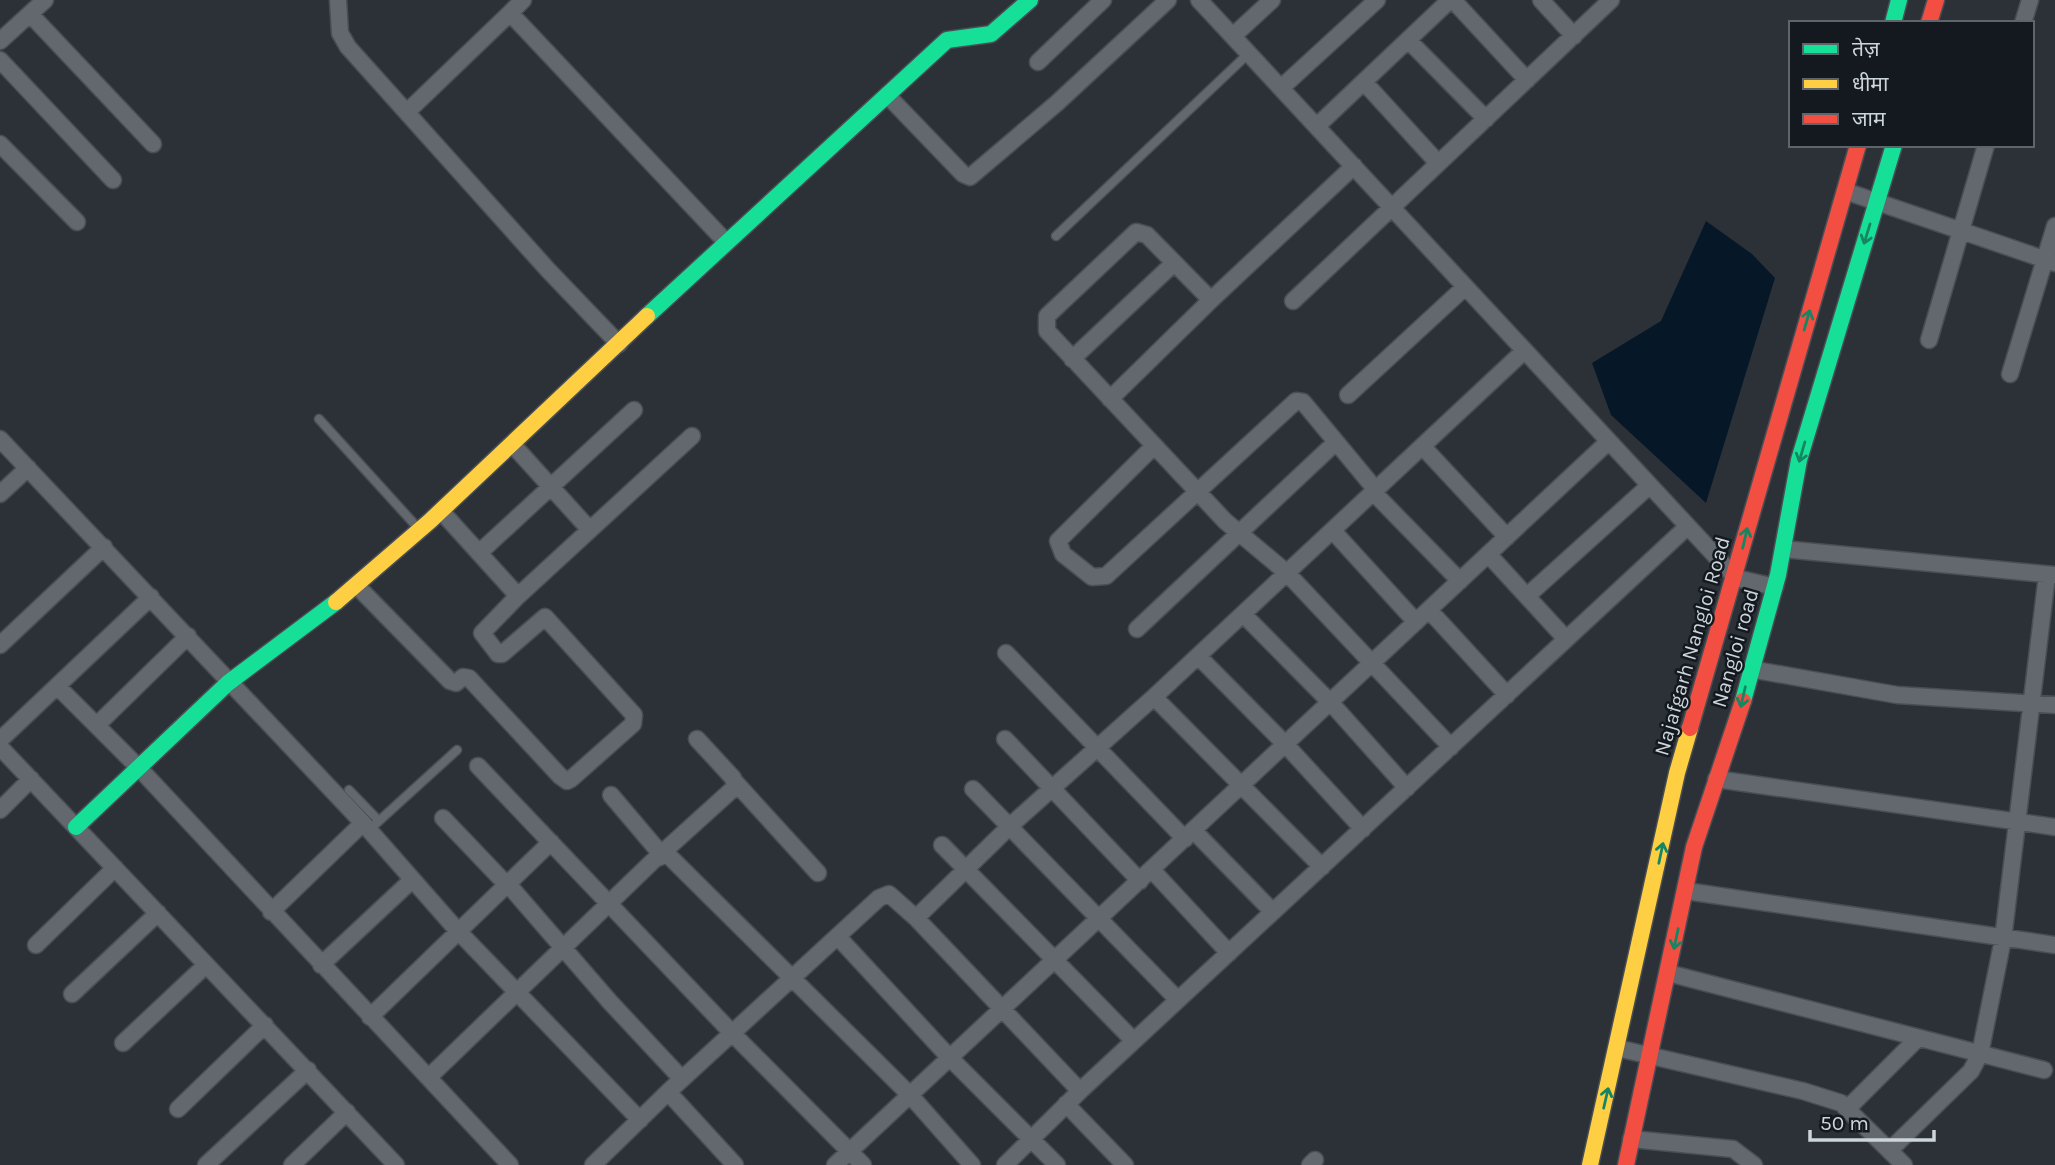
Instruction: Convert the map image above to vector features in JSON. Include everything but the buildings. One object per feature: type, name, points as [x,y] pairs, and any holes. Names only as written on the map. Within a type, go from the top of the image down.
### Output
[{"type":"main road","points":[[76,827],[228,683],[356,585],[420,530],[726,242],[947,40],[991,34],[1030,0]]},
{"type":"main road","points":[[1894,21],[1899,0]]},
{"type":"main road","points":[[1930,21],[1936,0]]},
{"type":"main road","name":"Najafgarh Nangloi Road","points":[[1590,1165],[1677,773],[1736,579],[1750,515],[1857,147]]},
{"type":"main road","name":"Nangloi road","points":[[1626,1165],[1694,847],[1740,711],[1775,587],[1799,460],[1893,147]]},
{"type":"street","points":[[0,41],[45,0]]},
{"type":"street","points":[[338,0],[340,33],[348,47],[530,251],[619,344]]},
{"type":"street","points":[[407,112],[523,0]]},
{"type":"street","points":[[1038,62],[1103,0]]},
{"type":"street","points":[[887,95],[963,174],[970,177],[979,173],[1168,0]]},
{"type":"street","points":[[1233,36],[1272,0]]},
{"type":"street","points":[[1281,88],[1377,0]]},
{"type":"street","points":[[1317,127],[1452,0],[1527,80]]},
{"type":"street","points":[[1541,0],[1574,36]]},
{"type":"street","points":[[1293,301],[1611,0]]},
{"type":"street","points":[[2024,21],[2030,0]]},
{"type":"street","points":[[1202,1],[1736,579],[1775,587]]},
{"type":"street","points":[[510,13],[726,242]]},
{"type":"street","points":[[30,14],[153,144]]},
{"type":"street","points":[[1408,40],[1486,120]]},
{"type":"street","points":[[0,61],[113,180]]},
{"type":"street","points":[[1364,82],[1438,163]]},
{"type":"street","points":[[0,144],[76,222]]},
{"type":"street","points":[[1929,340],[1985,147]]},
{"type":"street","points":[[1110,399],[1354,166]]},
{"type":"street","points":[[1845,191],[2050,261]]},
{"type":"street","points":[[2010,374],[2050,261],[2055,226]]},
{"type":"street","points":[[1211,300],[1143,232],[1132,234],[1047,316],[1047,331],[1197,492],[1287,573],[1451,747]]},
{"type":"street","points":[[1072,359],[1174,263]]},
{"type":"street","points":[[1348,395],[1465,287]]},
{"type":"street","points":[[916,918],[1052,788],[1333,531],[1372,488],[1423,447],[1524,351]]},
{"type":"street","points":[[1154,446],[1062,535],[1059,547],[1063,554],[1092,577],[1107,576],[1296,401],[1303,402],[1372,488],[1460,581]]},
{"type":"street","points":[[479,553],[634,410]]},
{"type":"street","points":[[356,585],[450,681],[456,683],[463,677],[469,678],[567,780],[635,719],[545,617],[502,654],[498,654],[488,644],[482,634],[518,596],[692,436]]},
{"type":"street","points":[[0,439],[188,636],[228,683],[370,824],[412,880],[457,930],[640,1120]]},
{"type":"street","points":[[1137,629],[1238,531],[1336,442]]},
{"type":"street","points":[[835,1165],[1608,442]]},
{"type":"street","points":[[513,444],[590,530]]},
{"type":"street","points":[[1423,447],[1507,537]]},
{"type":"street","points":[[0,494],[28,468]]},
{"type":"street","points":[[1527,596],[1649,486]]},
{"type":"street","points":[[441,511],[518,596]]},
{"type":"street","points":[[1005,1165],[1066,1104],[1687,527]]},
{"type":"street","points":[[1333,531],[1416,622]]},
{"type":"street","points":[[0,645],[104,547]]},
{"type":"street","points":[[1783,549],[2051,575],[2016,823],[2003,939],[1980,1054],[1971,1071],[1890,1150]]},
{"type":"street","points":[[1489,554],[1566,639]]},
{"type":"street","points":[[0,740],[151,597]]},
{"type":"street","points":[[1429,610],[1507,695]]},
{"type":"street","points":[[1243,614],[1331,703],[1407,788]]},
{"type":"street","points":[[97,725],[188,636]]},
{"type":"street","points":[[1006,653],[1097,747],[1273,912]]},
{"type":"street","points":[[1198,656],[1286,745],[1363,829]]},
{"type":"street","points":[[1750,669],[1897,695],[2055,705]]},
{"type":"street","points":[[57,686],[139,768],[510,1165]]},
{"type":"street","points":[[1154,697],[1322,867]]},
{"type":"street","points":[[1005,738],[1140,881]]},
{"type":"street","points":[[697,739],[818,873]]},
{"type":"street","points":[[0,747],[308,1070],[389,1163]]},
{"type":"street","points":[[478,766],[732,1033],[863,1165]]},
{"type":"street","points":[[0,810],[31,779]]},
{"type":"street","points":[[1716,779],[2055,827]]},
{"type":"street","points":[[429,1077],[519,993],[610,902],[732,790],[736,783]]},
{"type":"street","points":[[973,789],[1178,1000]]},
{"type":"street","points":[[611,795],[661,854],[673,858],[694,877],[791,980],[910,1095],[972,1165]]},
{"type":"street","points":[[443,818],[682,1079]]},
{"type":"street","points":[[271,912],[370,824]]},
{"type":"street","points":[[370,1017],[551,842]]},
{"type":"street","points":[[942,845],[1134,1041]]},
{"type":"street","points":[[36,945],[115,868]]},
{"type":"street","points":[[1152,870],[1229,953]]},
{"type":"street","points":[[321,965],[412,880]]},
{"type":"street","points":[[1686,891],[2055,945]]},
{"type":"street","points":[[593,1165],[682,1079],[884,895],[895,897],[916,918],[1080,1091]]},
{"type":"street","points":[[72,994],[158,913]]},
{"type":"street","points":[[838,937],[950,1058],[1057,1165]]},
{"type":"street","points":[[123,1043],[206,965]]},
{"type":"street","points":[[1668,973],[2044,1070]]},
{"type":"street","points":[[178,1109],[265,1025]]},
{"type":"street","points":[[1848,1108],[1918,1038]]},
{"type":"street","points":[[1617,1048],[1803,1091],[1848,1108],[1904,1165]]},
{"type":"street","points":[[206,1165],[308,1070]]},
{"type":"street","points":[[668,1092],[735,1165]]},
{"type":"street","points":[[1066,1104],[1125,1165]]},
{"type":"street","points":[[292,1165],[347,1112]]},
{"type":"street","points":[[1631,1139],[1733,1149],[1754,1165]]},
{"type":"lane","points":[[1056,236],[1249,53]]},
{"type":"lane","points":[[318,419],[420,530]]},
{"type":"lane","points":[[349,790],[370,824],[457,750]]},
{"type":"water","points":[[1706,221],[1752,254],[1775,278],[1706,503],[1611,415],[1592,363],[1661,321]]},
{"type":"traffic: fast","points":[[647,316],[947,40],[991,34],[1030,0]]},
{"type":"traffic: fast","points":[[1894,21],[1899,0]]},
{"type":"traffic: fast","points":[[1743,701],[1778,575],[1799,460],[1893,147]]},
{"type":"traffic: fast","points":[[76,827],[228,683],[336,602]]},
{"type":"traffic: slow","points":[[336,602],[430,521],[647,316]]},
{"type":"traffic: slow","points":[[1590,1165],[1677,773],[1690,728]]},
{"type":"traffic: jam","points":[[1930,21],[1936,0]]},
{"type":"traffic: jam","points":[[1690,728],[1857,147]]},
{"type":"traffic: jam","points":[[1626,1165],[1694,847],[1743,701]]}]
